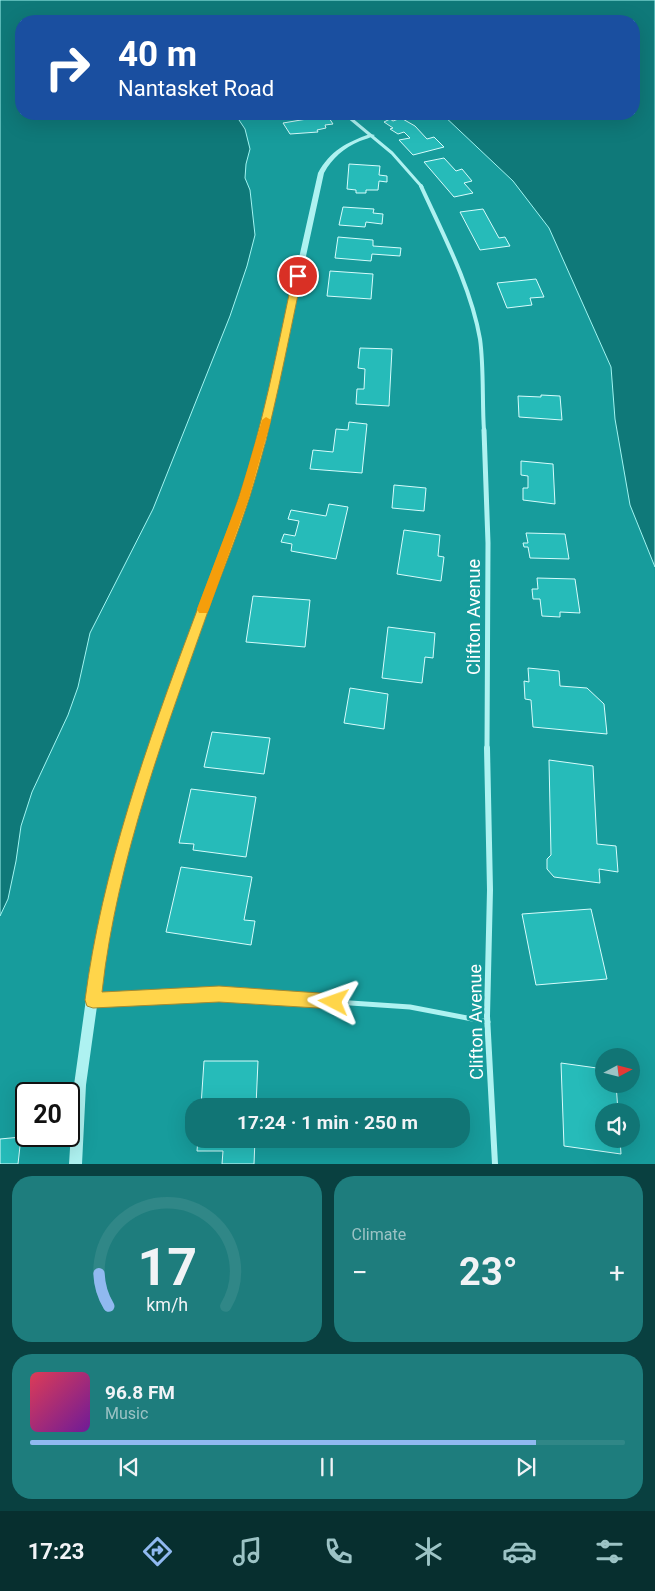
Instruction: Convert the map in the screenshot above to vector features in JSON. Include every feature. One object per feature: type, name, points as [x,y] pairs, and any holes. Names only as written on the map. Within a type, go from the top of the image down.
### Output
[{"type":"street","name":"Clifton Avenue","points":[[353,120],[396,157],[421,185],[452,253],[472,309],[480,340],[488,552],[486,750],[490,890],[488,1022],[492,1136],[495,1164]]},
{"type":"street","points":[[75,1164],[80,1085],[98,956],[129,823],[184,662],[244,498],[262,441],[321,173],[329,159],[337,151],[359,139],[372,135]]},
{"type":"lane","points":[[93,1000],[219,994],[410,1007],[488,1022]]},
{"type":"water","points":[[0,0],[655,0],[655,567],[630,505],[615,419],[611,367],[549,228],[513,181],[448,120],[640,120],[640,15],[15,15],[15,120],[239,120],[245,129],[250,149],[245,178],[250,190],[255,235],[230,316],[153,509],[90,633],[78,687],[68,715],[32,792],[21,826],[8,899],[0,916]]},
{"type":"building","points":[[301,120],[330,120],[333,124],[325,125],[326,128],[317,130],[318,132],[290,134],[283,123]]},
{"type":"building","points":[[388,120],[404,120],[415,126],[427,139],[434,137],[444,147],[413,155],[399,140],[410,138],[404,132],[398,134],[384,122]]},
{"type":"building","points":[[444,158],[456,171],[462,169],[472,181],[464,183],[473,193],[454,197],[424,162]]},
{"type":"building","points":[[349,164],[380,166],[379,175],[387,176],[387,182],[379,181],[378,190],[366,190],[366,193],[356,193],[356,190],[347,189]]},
{"type":"building","points":[[343,207],[374,209],[373,213],[383,214],[382,224],[366,222],[365,227],[339,225]]},
{"type":"building","points":[[483,209],[499,238],[505,237],[510,246],[480,250],[460,212]]},
{"type":"building","points":[[338,237],[373,240],[373,246],[401,248],[400,256],[372,254],[371,261],[335,258]]},
{"type":"building","points":[[330,271],[373,274],[371,299],[327,296]]},
{"type":"building","points":[[536,279],[544,297],[530,298],[532,305],[507,308],[497,283]]},
{"type":"building","points":[[360,348],[392,349],[389,406],[356,404],[357,389],[364,389],[365,369],[358,368]]},
{"type":"building","points":[[541,395],[560,396],[562,420],[519,417],[518,396],[541,397]]},
{"type":"building","points":[[349,422],[367,424],[362,473],[310,469],[313,450],[333,452],[336,429],[348,430]]},
{"type":"building","points":[[521,461],[553,464],[555,504],[523,500],[523,488],[528,488],[528,476],[521,475]]},
{"type":"building","points":[[394,485],[426,488],[424,511],[392,508]]},
{"type":"building","points":[[329,504],[348,507],[336,559],[291,551],[292,544],[281,542],[284,534],[295,536],[299,521],[288,519],[291,510],[326,516]]},
{"type":"building","points":[[404,530],[440,535],[438,556],[444,557],[441,581],[397,574]]},
{"type":"building","points":[[526,533],[565,534],[569,559],[530,558],[528,547],[524,547],[523,543],[528,543]]},
{"type":"building","points":[[537,578],[575,579],[580,613],[560,612],[560,617],[542,616],[540,599],[533,599],[532,589],[538,589]]},
{"type":"building","points":[[253,596],[310,600],[305,647],[246,642]]},
{"type":"building","points":[[388,627],[435,633],[433,658],[425,657],[422,683],[382,678]]},
{"type":"building","points":[[528,668],[559,671],[560,686],[587,688],[604,704],[607,734],[533,727],[531,700],[525,699],[524,681],[529,682]]},
{"type":"building","points":[[350,688],[388,694],[384,729],[344,723]]},
{"type":"building","points":[[212,732],[270,738],[264,774],[204,767]]},
{"type":"building","points":[[549,760],[593,766],[597,844],[616,846],[618,872],[599,869],[600,883],[554,877],[547,869],[547,859],[551,855]]},
{"type":"building","points":[[191,789],[256,797],[246,857],[193,850],[194,844],[179,843]]},
{"type":"building","points":[[181,867],[252,877],[244,920],[255,921],[251,945],[166,932]]},
{"type":"building","points":[[591,909],[607,979],[536,985],[522,914]]},
{"type":"building","points":[[204,1061],[258,1061],[256,1098],[202,1098]]},
{"type":"building","points":[[561,1063],[595,1068],[595,1093],[617,1093],[617,1103],[595,1103],[595,1148],[621,1148],[621,1154],[564,1146]]},
{"type":"building","points":[[15,1138],[15,1147],[20,1147],[18,1164],[0,1164],[0,1139]]},
{"type":"building","points":[[197,1148],[255,1148],[254,1164],[222,1164],[223,1151],[197,1151]]},
{"type":"slow traffic","points":[[203,609],[244,498],[262,441],[266,420]]},
{"type":"route","points":[[298,276],[262,441],[244,498],[184,662],[129,823],[98,956],[93,1000],[219,994],[334,1002]]}]
